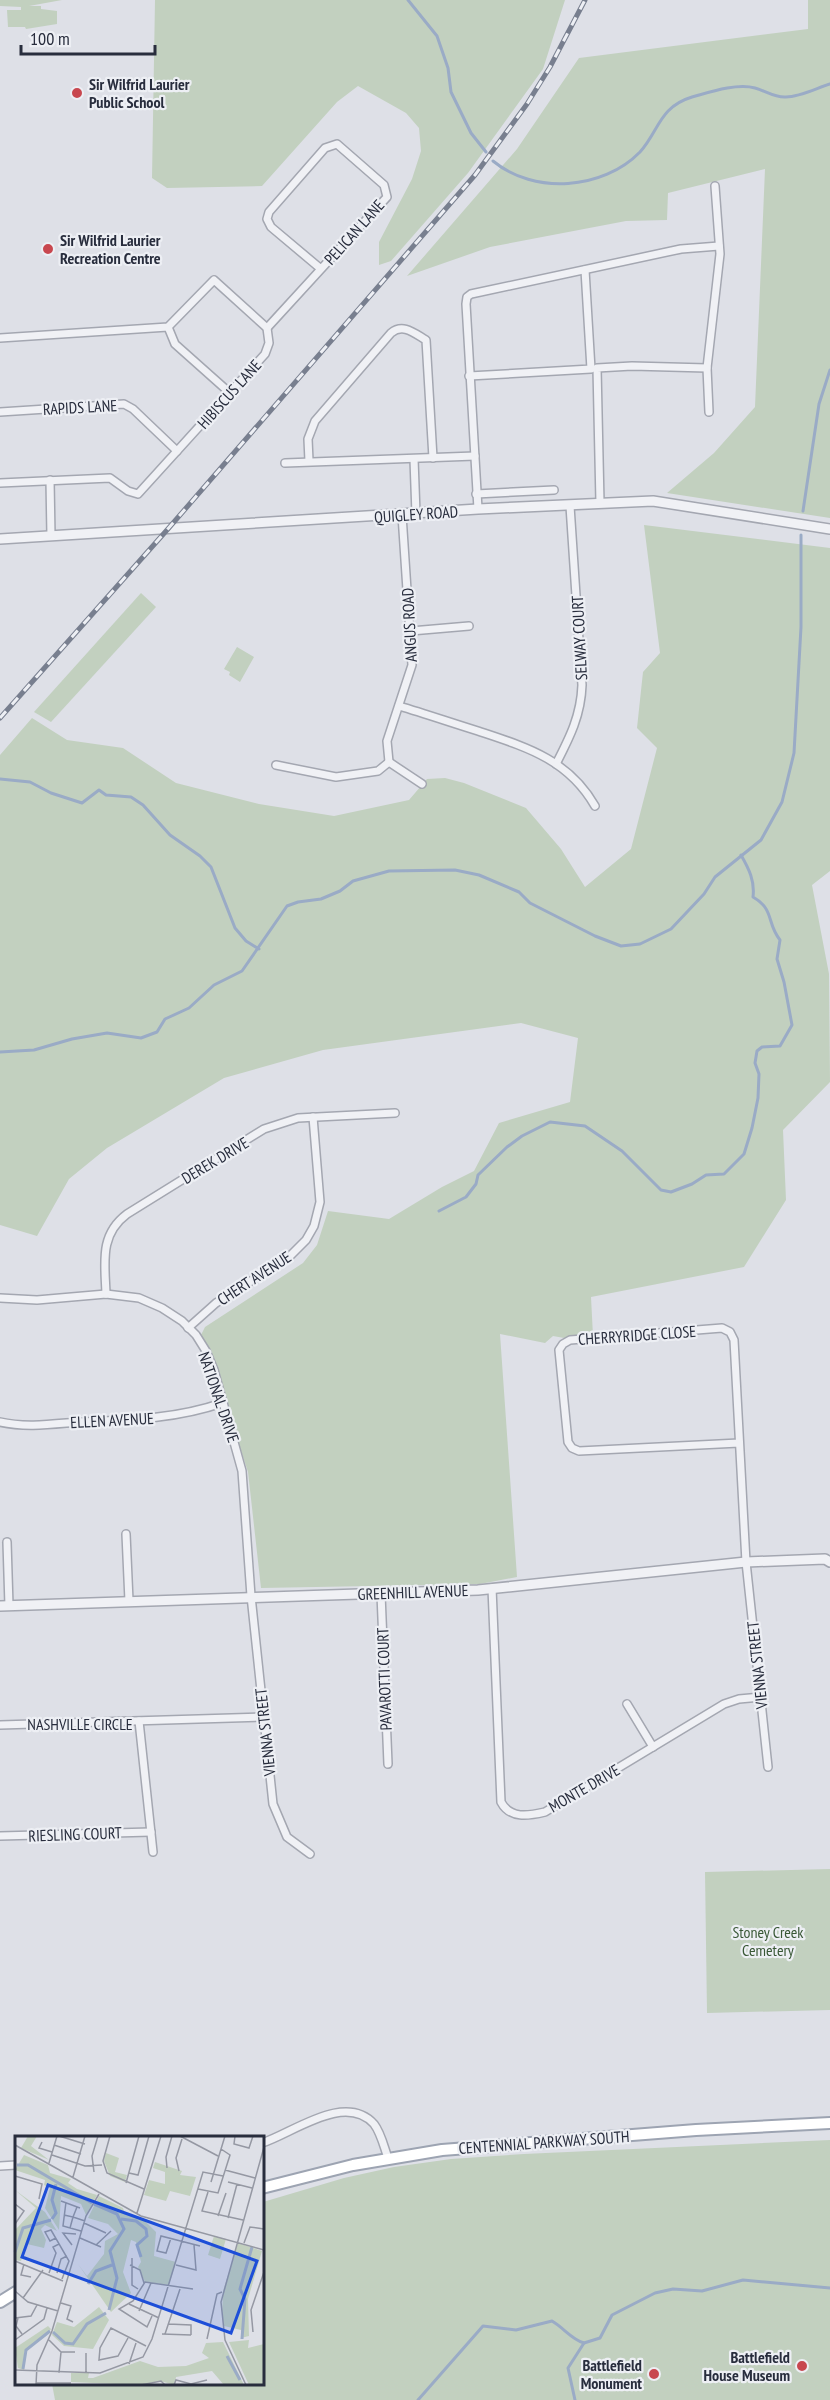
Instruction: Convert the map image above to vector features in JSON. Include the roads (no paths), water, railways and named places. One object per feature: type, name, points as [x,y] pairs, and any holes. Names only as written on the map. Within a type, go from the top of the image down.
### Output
[{"type":"main road","name":"CENTENNIAL PARKWAY SOUTH","points":[[264,2188],[388,2158],[442,2150],[696,2130],[830,2123]]},
{"type":"main road","points":[[0,2302],[15,2293]]},
{"type":"street","name":"PELICAN LANE","points":[[267,328],[387,197],[384,185],[337,144],[325,148],[269,212],[267,219],[271,227],[321,269]]},
{"type":"street","points":[[709,412],[707,368],[720,273],[715,186]]},
{"type":"street","points":[[478,509],[469,376],[466,304],[468,297],[681,249],[719,246]]},
{"type":"street","points":[[469,376],[591,369],[585,270]]},
{"type":"street","points":[[0,338],[168,327],[214,280],[267,328]]},
{"type":"street","points":[[168,327],[175,344],[230,393]]},
{"type":"street","name":"HIBISCUS LANE","points":[[0,483],[110,478],[128,491],[138,494],[265,354],[268,343],[267,328]]},
{"type":"street","points":[[309,461],[308,439],[315,421],[393,331],[403,328],[426,340],[433,458]]},
{"type":"street","points":[[600,503],[597,368],[632,366],[707,368]]},
{"type":"street","name":"RAPIDS LANE","points":[[0,412],[124,404],[133,408],[177,451]]},
{"type":"street","points":[[285,463],[475,456]]},
{"type":"street","points":[[414,459],[416,514]]},
{"type":"street","points":[[50,480],[51,536]]},
{"type":"street","points":[[476,494],[554,490]]},
{"type":"street","name":"QUIGLEY ROAD","points":[[0,539],[478,509],[652,501],[830,529]]},
{"type":"street","name":"SELWAY COURT","points":[[556,764],[575,725],[581,705],[582,685],[570,506]]},
{"type":"street","name":"ANGUS ROAD","points":[[389,762],[387,741],[412,665],[402,515]]},
{"type":"street","points":[[411,631],[469,626]]},
{"type":"street","points":[[399,706],[517,743],[556,764],[585,789],[595,806]]},
{"type":"street","points":[[276,765],[336,777],[378,771],[389,762],[422,784]]},
{"type":"street","name":"DEREK DRIVE","points":[[106,1294],[104,1250],[107,1236],[119,1220],[264,1130],[298,1118],[395,1113]]},
{"type":"street","name":"CHERT AVENUE","points":[[188,1328],[216,1303],[290,1257],[306,1240],[314,1226],[320,1202],[313,1117]]},
{"type":"street","name":"NATIONAL DRIVE","points":[[0,1298],[37,1300],[106,1294],[131,1296],[147,1301],[177,1317],[196,1335],[214,1370],[242,1471],[251,1596]]},
{"type":"street","name":"CHERRYRIDGE CLOSE","points":[[740,1443],[579,1451],[572,1448],[568,1442],[559,1350],[570,1340],[722,1328],[730,1332],[734,1340],[740,1443],[746,1562]]},
{"type":"street","name":"ELLEN AVENUE","points":[[0,1422],[47,1425],[158,1418],[185,1414],[222,1403]]},
{"type":"street","points":[[126,1534],[129,1601]]},
{"type":"street","points":[[4,1606],[7,1542]]},
{"type":"street","name":"GREENHILL AVENUE","points":[[4,1606],[251,1596],[381,1594],[492,1588],[746,1562],[828,1559]]},
{"type":"street","name":"VIENNA STREET","points":[[746,1562],[768,1767]]},
{"type":"street","name":"MONTE DRIVE","points":[[492,1588],[500,1794],[504,1808],[511,1814],[522,1816],[545,1812],[724,1704],[739,1699],[761,1697]]},
{"type":"street","name":"PAVAROTTI COURT","points":[[381,1594],[388,1764]]},
{"type":"street","name":"VIENNA STREET","points":[[251,1596],[273,1804],[287,1837],[310,1854]]},
{"type":"street","points":[[627,1704],[653,1748]]},
{"type":"street","points":[[139,1721],[264,1717]]},
{"type":"street","name":"NASHVILLE CIRCLE","points":[[0,1725],[139,1721],[153,1852]]},
{"type":"street","name":"RIESLING COURT","points":[[0,1836],[151,1832]]},
{"type":"street","points":[[264,2142],[307,2122],[328,2115],[349,2112],[360,2115],[373,2124],[379,2133],[388,2158]]},
{"type":"street","points":[[0,2166],[15,2165]]},
{"type":"waterway","points":[[408,0],[437,36],[448,68],[451,92],[471,133],[486,152]]},
{"type":"waterway","points":[[493,161],[510,172],[528,179],[568,184],[588,181],[625,165],[640,152],[666,113],[681,101],[740,87],[755,88],[778,96],[791,97],[830,84]]},
{"type":"waterway","points":[[803,511],[819,404],[830,370]]},
{"type":"waterway","points":[[0,1052],[34,1050],[72,1039],[107,1033],[141,1038],[157,1032],[165,1019],[189,1008],[214,985],[242,971],[287,906],[321,899],[340,891],[353,881],[389,871],[455,870],[479,875],[519,892],[530,903],[595,936],[621,946],[640,944],[671,929],[704,894],[715,877],[761,840],[782,802],[794,753],[801,627],[801,535]]},
{"type":"waterway","points":[[0,779],[30,782],[51,793],[82,803],[99,790],[106,795],[131,797],[143,805],[170,835],[200,856],[211,867],[235,928],[246,941],[259,949]]},
{"type":"waterway","points":[[439,1211],[466,1197],[476,1184],[478,1175],[507,1147],[522,1136],[550,1122],[585,1126],[622,1151],[661,1190],[671,1192],[692,1184],[706,1175],[724,1174],[744,1154],[758,1098],[759,1074],[755,1063],[757,1051],[762,1047],[780,1046],[792,1025],[777,959],[780,940],[765,907],[753,897],[751,875],[741,855]]},
{"type":"waterway","points":[[418,2400],[483,2326],[516,2330],[552,2321],[575,2339],[584,2343],[600,2338],[612,2315],[655,2293],[673,2289],[702,2291],[743,2280],[830,2288]]},
{"type":"waterway","points":[[575,2400],[568,2368],[584,2343]]},
{"type":"railway","points":[[0,718],[167,530],[475,175],[527,104],[550,67],[585,0]]},
{"type":"place","name":"Sir Wilfrid Laurier Public School","points":[[77,93]]},
{"type":"place","name":"Sir Wilfrid Laurier Recreation Centre","points":[[48,249]]},
{"type":"place","name":"Battlefield House Museum","points":[[802,2366]]},
{"type":"place","name":"Battlefield Monument","points":[[654,2374]]},
{"type":"park label","name":"Stoney Creek Cemetery","points":[[768,1941]]}]
